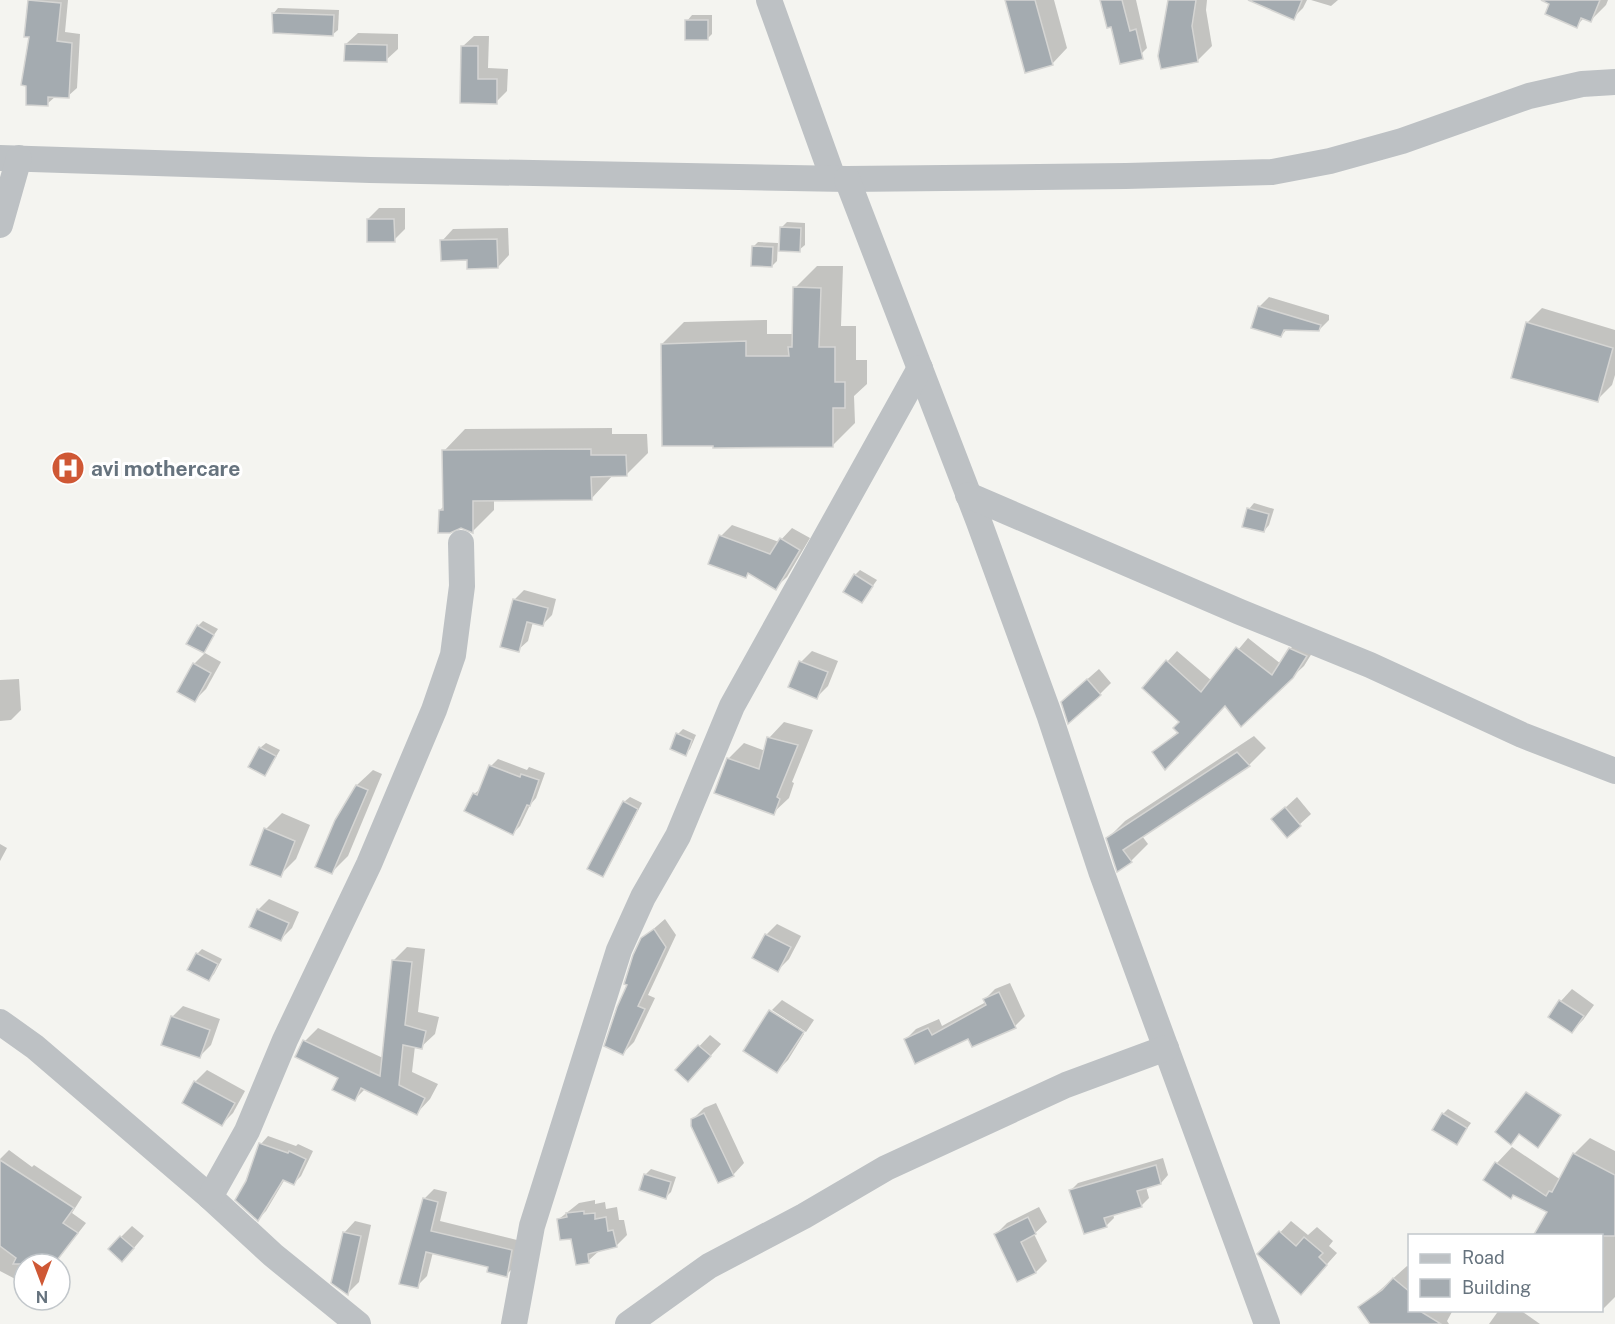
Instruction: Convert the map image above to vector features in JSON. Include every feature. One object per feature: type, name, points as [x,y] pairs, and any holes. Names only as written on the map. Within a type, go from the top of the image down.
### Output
[{"type":"street","points":[[769,0],[840,179],[920,368],[968,495],[1049,714],[1101,872],[1267,1324]]},
{"type":"street","points":[[0,225],[10,158],[370,171],[840,179],[1272,172],[1330,161],[1402,141],[1529,96],[1581,84],[1615,82]]},
{"type":"street","points":[[514,1324],[532,1226],[619,951],[643,897],[678,836],[732,706],[920,368]]},
{"type":"street","points":[[968,495],[1230,608],[1370,665],[1522,735],[1615,771]]},
{"type":"street","points":[[210,1197],[247,1131],[285,1040],[369,864],[434,710],[453,655],[462,586],[460,543]]},
{"type":"street","points":[[0,1022],[35,1047],[210,1197],[273,1255],[358,1324]]},
{"type":"street","points":[[628,1324],[710,1266],[804,1216],[886,1167],[1066,1085],[1166,1048]]},
{"type":"building","points":[[28,0],[61,3],[57,41],[72,43],[69,98],[48,97],[48,106],[26,105],[26,86],[21,85],[29,37],[24,37]]},
{"type":"building","points":[[1005,0],[1035,0],[1053,65],[1025,73]]},
{"type":"building","points":[[1100,0],[1122,0],[1130,31],[1136,29],[1143,59],[1120,64],[1111,27],[1107,28]]},
{"type":"building","points":[[1168,0],[1196,0],[1192,26],[1198,62],[1161,69],[1158,56]]},
{"type":"building","points":[[1248,0],[1302,0],[1294,20]]},
{"type":"building","points":[[1541,0],[1600,0],[1591,22],[1581,18],[1577,28],[1545,14],[1549,4]]},
{"type":"building","points":[[272,13],[334,15],[333,36],[273,33]]},
{"type":"building","points":[[685,20],[708,20],[708,40],[685,40]]},
{"type":"building","points":[[345,44],[387,45],[387,62],[344,61]]},
{"type":"building","points":[[461,46],[478,46],[478,79],[497,79],[497,104],[460,103]]},
{"type":"building","points":[[367,219],[394,219],[395,242],[367,242]]},
{"type":"building","points":[[780,227],[801,228],[800,252],[779,251]]},
{"type":"building","points":[[497,239],[498,268],[467,269],[467,260],[441,261],[440,240]]},
{"type":"building","points":[[752,246],[773,247],[772,267],[751,266]]},
{"type":"building","points":[[793,287],[821,288],[819,347],[835,347],[835,382],[845,382],[845,408],[833,408],[833,447],[662,446],[661,344],[746,341],[746,356],[789,356],[788,347],[792,347]]},
{"type":"building","points":[[1258,306],[1321,325],[1319,331],[1284,330],[1281,337],[1251,328]]},
{"type":"building","points":[[1526,322],[1613,348],[1598,402],[1511,378]]},
{"type":"building","points":[[591,449],[591,455],[626,455],[627,476],[591,477],[592,500],[473,501],[473,533],[461,528],[450,533],[438,533],[439,510],[443,510],[442,450]]},
{"type":"building","points":[[1247,508],[1269,514],[1264,532],[1242,527]]},
{"type":"building","points":[[719,535],[770,554],[780,538],[800,550],[776,590],[748,573],[746,578],[708,564]]},
{"type":"building","points":[[854,574],[873,586],[862,603],[843,592]]},
{"type":"building","points":[[513,599],[548,608],[543,626],[527,622],[519,652],[500,647]]},
{"type":"building","points":[[197,625],[214,635],[204,653],[186,644]]},
{"type":"building","points":[[1236,647],[1272,675],[1289,648],[1307,656],[1293,678],[1241,727],[1225,706],[1165,770],[1152,752],[1178,733],[1173,728],[1179,722],[1142,688],[1166,660],[1201,692]]},
{"type":"building","points":[[799,661],[828,672],[817,699],[788,687]]},
{"type":"building","points":[[193,663],[211,673],[195,702],[177,692]]},
{"type":"building","points":[[1087,679],[1101,695],[1068,724],[1061,702]]},
{"type":"building","points":[[676,733],[692,740],[686,756],[670,749]]},
{"type":"building","points":[[767,737],[798,745],[777,797],[780,799],[774,815],[714,793],[727,758],[759,769]]},
{"type":"building","points":[[259,747],[276,756],[265,776],[248,767]]},
{"type":"building","points":[[1237,752],[1250,766],[1123,850],[1132,862],[1117,872],[1106,838]]},
{"type":"building","points":[[489,765],[520,777],[521,774],[539,780],[530,806],[527,805],[513,835],[464,811],[473,793],[477,795]]},
{"type":"building","points":[[356,785],[368,790],[332,874],[315,867],[335,820]]},
{"type":"building","points":[[623,801],[638,809],[603,877],[587,869]]},
{"type":"building","points":[[1285,807],[1301,826],[1287,838],[1271,819]]},
{"type":"building","points":[[264,828],[295,841],[281,877],[250,865]]},
{"type":"building","points":[[257,909],[289,923],[281,941],[249,927]]},
{"type":"building","points":[[654,929],[666,947],[638,1006],[645,1009],[623,1055],[604,1046],[627,985],[624,984],[633,955],[641,938]]},
{"type":"building","points":[[765,934],[791,947],[778,972],[752,958]]},
{"type":"building","points":[[196,953],[218,964],[209,981],[187,970]]},
{"type":"building","points":[[392,960],[412,962],[405,1025],[426,1031],[422,1049],[403,1045],[399,1085],[425,1098],[417,1115],[361,1088],[355,1101],[332,1090],[338,1078],[295,1057],[303,1040],[380,1076]]},
{"type":"building","points":[[999,992],[1016,1028],[972,1047],[968,1039],[915,1064],[904,1039],[928,1028],[932,1035],[986,1005],[983,999]]},
{"type":"building","points":[[1559,1000],[1584,1016],[1572,1033],[1548,1017]]},
{"type":"building","points":[[769,1010],[804,1032],[777,1073],[743,1051]]},
{"type":"building","points":[[171,1016],[210,1030],[200,1058],[161,1045]]},
{"type":"building","points":[[698,1045],[711,1056],[688,1082],[675,1070]]},
{"type":"building","points":[[194,1081],[235,1103],[222,1126],[182,1103]]},
{"type":"building","points":[[1526,1092],[1561,1115],[1538,1148],[1519,1134],[1511,1145],[1495,1132]]},
{"type":"building","points":[[704,1113],[734,1176],[718,1183],[691,1126],[691,1119]]},
{"type":"building","points":[[1442,1113],[1467,1128],[1457,1145],[1432,1130]]},
{"type":"building","points":[[259,1143],[288,1153],[289,1151],[306,1159],[294,1185],[283,1180],[258,1221],[235,1200],[246,1181]]},
{"type":"building","points":[[1573,1153],[1615,1175],[1615,1236],[1534,1234],[1547,1212],[1513,1195],[1511,1199],[1483,1180],[1495,1162],[1546,1196],[1549,1191],[1552,1192]]},
{"type":"building","points":[[0,1160],[74,1208],[63,1223],[78,1233],[63,1252],[12,1252],[12,1255],[0,1246]]},
{"type":"building","points":[[1156,1165],[1161,1184],[1137,1191],[1142,1207],[1104,1218],[1107,1227],[1084,1234],[1069,1190]]},
{"type":"building","points":[[644,1174],[671,1182],[666,1199],[639,1190]]},
{"type":"building","points":[[423,1198],[438,1202],[431,1231],[512,1250],[507,1277],[487,1272],[488,1267],[426,1252],[418,1288],[399,1284]]},
{"type":"building","points":[[584,1211],[584,1214],[595,1213],[595,1219],[606,1217],[608,1231],[613,1230],[617,1247],[588,1254],[589,1263],[576,1265],[571,1239],[560,1240],[557,1219],[567,1217],[566,1213]]},
{"type":"building","points":[[1028,1217],[1036,1234],[1021,1242],[1036,1273],[1017,1282],[994,1234]]},
{"type":"building","points":[[1279,1231],[1296,1246],[1304,1237],[1323,1253],[1319,1257],[1327,1265],[1301,1295],[1257,1254]]},
{"type":"building","points":[[343,1232],[361,1236],[348,1295],[331,1283]]},
{"type":"building","points":[[120,1236],[134,1248],[122,1262],[108,1249]]},
{"type":"building","points":[[1393,1278],[1408,1290],[1408,1312],[1422,1312],[1441,1324],[1370,1324],[1358,1307],[1382,1290]]},
{"type":"place","name":"avi mothercare","points":[[68,468]]}]
